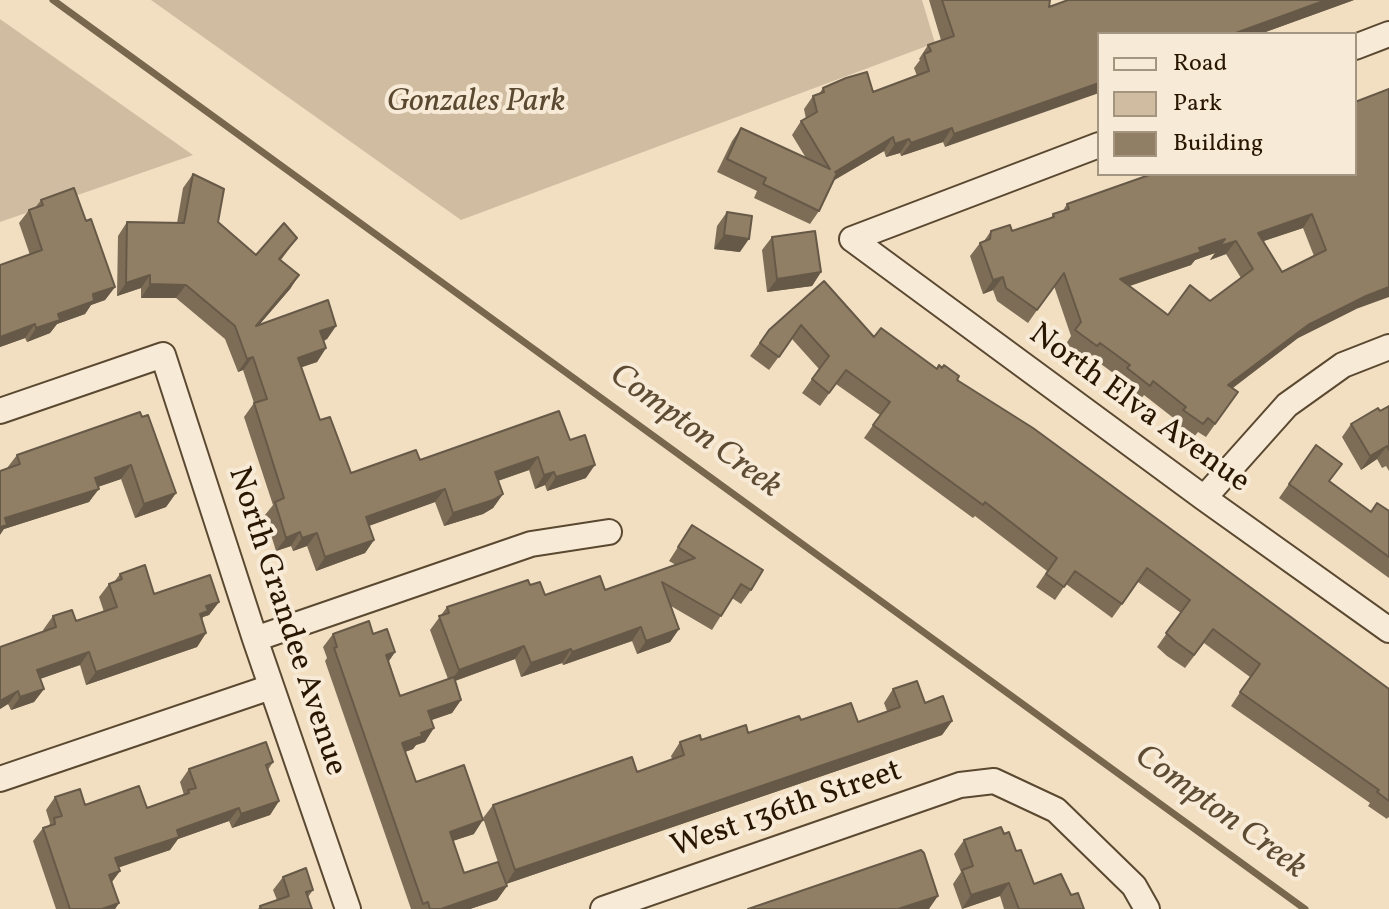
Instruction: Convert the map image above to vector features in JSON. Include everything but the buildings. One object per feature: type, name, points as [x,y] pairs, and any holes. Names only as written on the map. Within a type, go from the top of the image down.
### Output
[{"type":"street","points":[[1357,46],[1389,34]]},
{"type":"street","name":"North Elva Avenue","points":[[1097,146],[852,239],[1389,630]]},
{"type":"street","points":[[1204,498],[1287,405],[1343,365],[1389,347]]},
{"type":"street","name":"North Grandee Avenue","points":[[0,411],[163,355],[271,687],[348,909]]},
{"type":"street","points":[[255,639],[531,544],[609,532]]},
{"type":"street","points":[[0,779],[271,687]]},
{"type":"street","name":"West 136th Street","points":[[603,909],[960,785],[994,781],[1056,810],[1134,886],[1147,909]]},
{"type":"green space","name":"Gonzales Park","points":[[151,0],[922,0],[935,43],[461,220]]},
{"type":"green space","points":[[0,19],[193,155],[0,222]]},
{"type":"waterway","name":"Compton Creek","points":[[53,0],[1305,909]]}]
